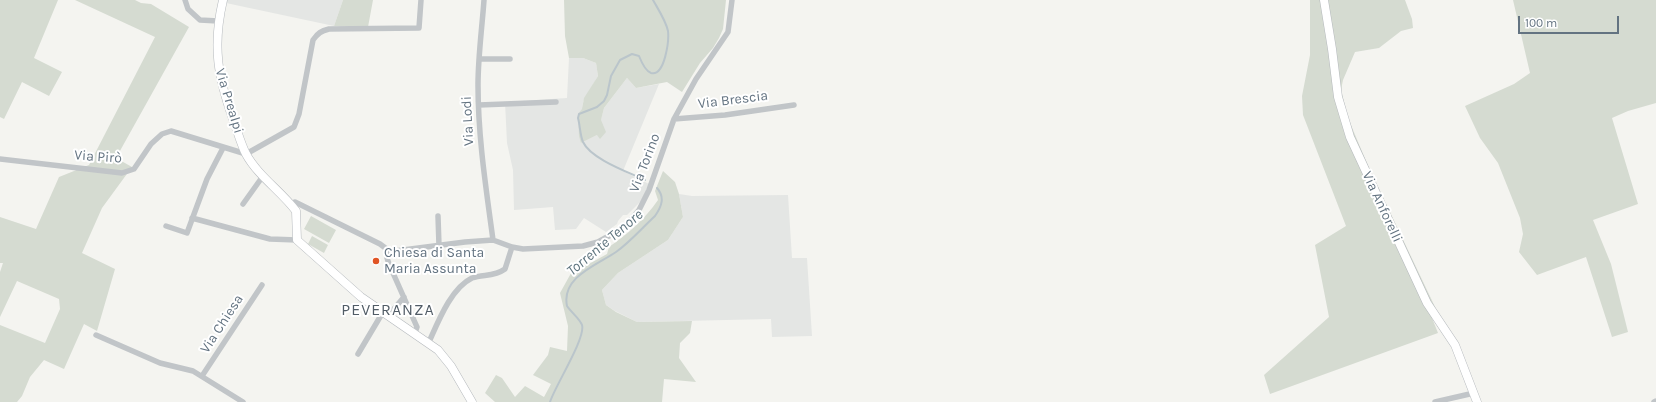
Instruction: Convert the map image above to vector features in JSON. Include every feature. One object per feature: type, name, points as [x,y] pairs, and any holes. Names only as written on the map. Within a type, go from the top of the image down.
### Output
[{"type":"street","points":[[185,0],[188,9],[200,20],[218,21]]},
{"type":"street","name":"Via Prealpi","points":[[223,0],[218,21],[217,59],[221,83],[246,154],[263,176],[291,204]]},
{"type":"street","points":[[246,154],[294,127],[299,114],[313,40],[317,34],[322,30],[329,29],[419,28],[421,0]]},
{"type":"street","name":"Via Lodi","points":[[484,0],[478,84],[484,177],[493,240]]},
{"type":"street","name":"Via Torino","points":[[493,240],[512,247],[523,249],[583,246],[606,238],[627,224],[639,210],[649,190],[674,119],[696,79],[728,32],[732,0]]},
{"type":"street","name":"Via Anforelli","points":[[1324,0],[1338,97],[1350,137],[1427,303],[1455,345],[1477,402]]},
{"type":"street","points":[[480,59],[510,59]]},
{"type":"street","points":[[479,105],[556,102]]},
{"type":"street","name":"Via Brescia","points":[[674,119],[725,115],[794,105]]},
{"type":"street","name":"Via Pirò","points":[[0,158],[122,173],[134,169],[151,144],[162,134],[171,131],[246,154]]},
{"type":"street","points":[[166,226],[187,233],[208,179],[223,148]]},
{"type":"street","points":[[243,204],[263,176]]},
{"type":"street","points":[[298,240],[296,211],[291,204],[295,202],[380,244],[388,250],[395,251],[493,240]]},
{"type":"street","points":[[438,216],[439,246]]},
{"type":"street","points":[[192,218],[270,239],[298,240],[361,297],[429,342],[438,350],[451,366],[472,402]]},
{"type":"street","points":[[429,342],[452,297],[468,280],[476,277],[492,275],[505,269],[512,247]]},
{"type":"street","points":[[388,250],[388,264],[417,328],[415,333]]},
{"type":"street","name":"Via Chiesa","points":[[202,376],[262,285]]},
{"type":"street","points":[[358,354],[385,314],[404,297]]},
{"type":"street","points":[[96,335],[160,363],[193,371],[239,401]]},
{"type":"street","points":[[1435,402],[1474,393]]},
{"type":"shaded area","points":[[0,0],[58,0],[34,58],[62,72],[49,96],[22,82],[4,119],[0,117]]},
{"type":"shaded area","points":[[75,0],[135,0],[141,3],[151,4],[189,27],[116,158],[132,167],[102,208],[82,253],[115,269],[97,331],[84,324],[64,369],[44,360],[30,377],[22,396],[17,402],[0,402],[0,325],[45,343],[60,309],[59,299],[17,281],[0,317],[0,272],[3,263],[0,263],[0,217],[36,229],[59,177],[89,165],[155,37]]},
{"type":"shaded area","points":[[227,0],[343,0],[334,26],[226,3]]},
{"type":"shaded area","points":[[343,0],[373,0],[368,27],[334,26]]},
{"type":"shaded area","points":[[564,0],[726,0],[723,29],[719,38],[713,48],[700,63],[682,92],[667,82],[636,88],[627,78],[604,108],[601,120],[606,132],[600,139],[597,135],[581,143],[579,136],[578,114],[582,109],[584,98],[598,76],[596,63],[583,58],[569,58],[565,36]]},
{"type":"shaded area","points":[[1310,0],[1405,0],[1412,19],[1413,28],[1401,31],[1379,48],[1355,52],[1343,80],[1341,90],[1348,118],[1369,168],[1436,309],[1432,318],[1438,333],[1270,394],[1264,375],[1329,317],[1315,245],[1346,226],[1303,115],[1302,96],[1310,55]]},
{"type":"shaded area","points":[[1513,0],[1656,0],[1656,103],[1628,111],[1612,118],[1638,204],[1593,220],[1611,264],[1628,332],[1612,337],[1586,257],[1537,275],[1519,252],[1523,234],[1520,218],[1498,163],[1480,138],[1465,106],[1514,84],[1530,73]]},
{"type":"shaded area","points":[[569,58],[583,58],[596,63],[598,76],[583,102],[581,143],[597,135],[604,108],[627,78],[636,88],[659,84],[623,171],[649,184],[641,201],[627,215],[623,215],[617,224],[606,232],[584,218],[576,229],[555,230],[553,207],[514,210],[513,170],[507,143],[505,102],[567,98]]},
{"type":"shaded area","points":[[663,171],[675,182],[679,194],[683,217],[668,240],[618,273],[602,290],[606,305],[616,312],[637,322],[692,321],[690,333],[680,343],[679,358],[696,382],[664,379],[662,402],[495,402],[485,393],[496,375],[502,378],[515,397],[525,386],[544,397],[551,384],[533,375],[548,355],[550,347],[567,351],[568,326],[560,293],[580,257],[587,265],[607,254],[609,247],[642,220],[658,200],[655,191]]},
{"type":"shaded area","points":[[679,194],[692,196],[788,195],[792,258],[807,258],[812,336],[772,337],[771,319],[637,322],[606,305],[602,290],[618,273],[668,240],[683,217]]},
{"type":"shaded area","points":[[311,216],[336,230],[329,243],[304,229]]},
{"type":"shaded area","points":[[312,236],[328,245],[324,253],[308,244]]},
{"type":"waterway","name":"Torrente Tenore","points":[[645,180],[611,164],[587,148],[582,139],[578,118],[579,114],[597,107],[604,101],[607,95],[611,76],[620,60],[632,54],[639,56],[649,72],[656,73],[660,69],[667,49],[668,31],[664,19],[653,0]]},
{"type":"waterway","name":"Torrente Tenore","points":[[550,402],[575,351],[582,331],[581,323],[567,306],[569,287],[582,273],[621,248],[655,216],[662,202],[661,195],[657,188]]},
{"type":"place","name":"Chiesa di Santa Maria Assunta","points":[[376,261]]},
{"type":"district","name":"PEVERANZA","points":[[388,310]]}]
